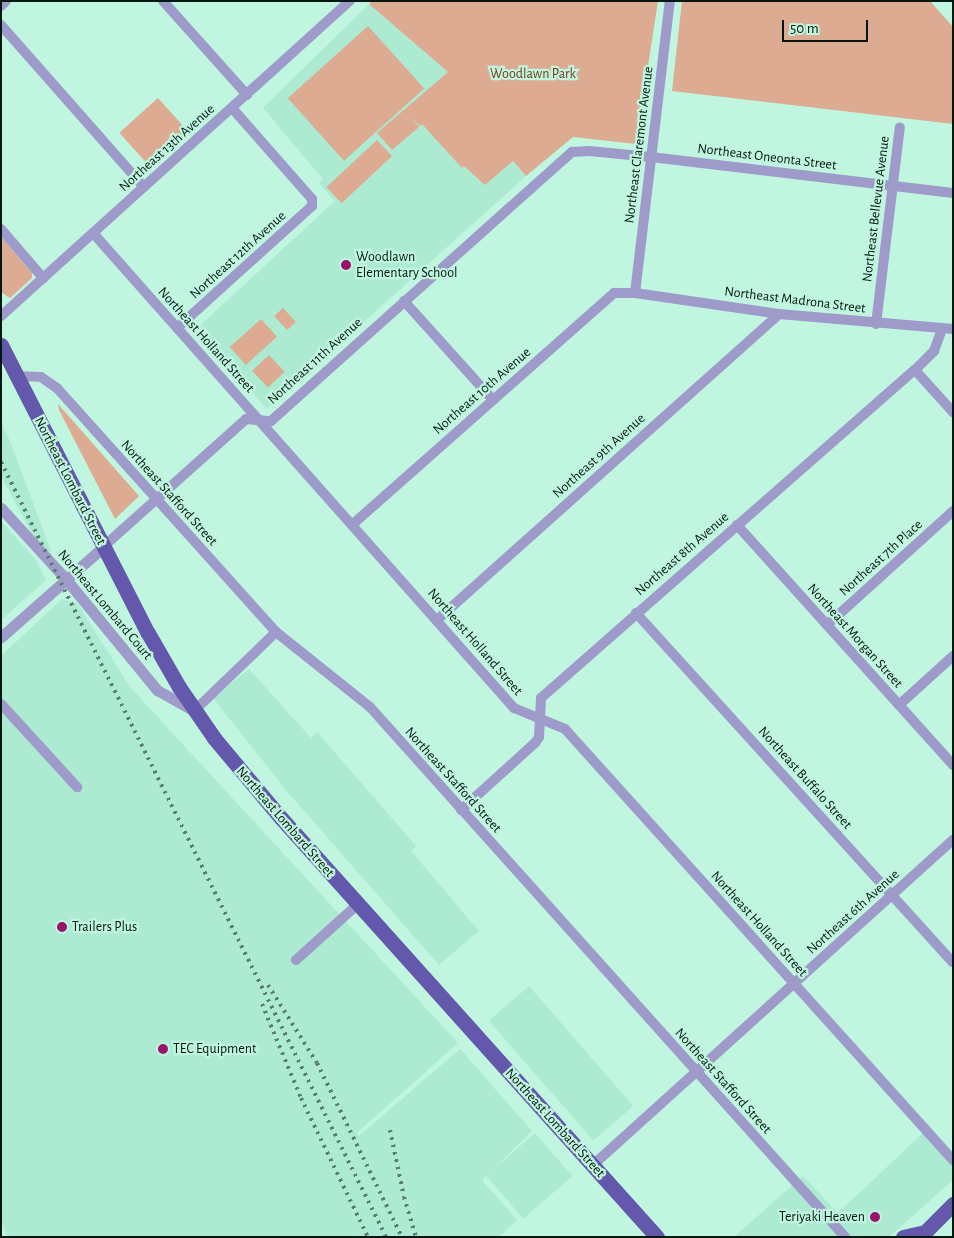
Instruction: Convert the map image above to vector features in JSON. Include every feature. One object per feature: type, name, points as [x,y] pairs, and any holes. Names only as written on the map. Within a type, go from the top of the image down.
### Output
[{"type":"main road","name":"Northeast Lombard Street","points":[[1,345],[148,633],[194,711],[260,794],[657,1237]]},
{"type":"main road","points":[[903,1237],[921,1235],[953,1204]]},
{"type":"street","points":[[1,6],[6,1]]},
{"type":"street","points":[[163,1],[247,95]]},
{"type":"street","name":"Northeast Claremont Avenue","points":[[635,292],[670,1]]},
{"type":"street","name":"Northeast 13th Avenue","points":[[1,316],[349,2]]},
{"type":"street","points":[[1,25],[144,187]]},
{"type":"street","name":"Northeast 12th Avenue","points":[[177,328],[307,211],[312,199],[232,108]]},
{"type":"street","name":"Northeast Bellevue Avenue","points":[[876,324],[900,127]]},
{"type":"street","name":"Northeast Oneonta Street","points":[[577,151],[650,157],[953,193]]},
{"type":"street","name":"Northeast 11th Avenue","points":[[1,637],[65,578],[103,547],[246,419],[271,421],[557,164],[577,151]]},
{"type":"street","points":[[1,229],[43,278]]},
{"type":"street","name":"Northeast Holland Street","points":[[93,234],[353,524],[514,708],[565,729],[953,1160]]},
{"type":"street","name":"Northeast Madrona Street","points":[[635,292],[780,314],[876,324],[953,329]]},
{"type":"street","name":"Northeast 10th Avenue","points":[[353,524],[614,293],[635,292]]},
{"type":"street","points":[[404,301],[493,400]]},
{"type":"street","name":"Northeast 9th Avenue","points":[[437,620],[780,314]]},
{"type":"street","name":"Northeast 8th Avenue","points":[[461,810],[535,743],[541,698],[915,370],[934,351],[942,329]]},
{"type":"street","points":[[915,370],[953,412]]},
{"type":"street","name":"Northeast Stafford Street","points":[[16,376],[43,378],[57,388],[276,632],[358,696],[845,1237]]},
{"type":"street","name":"Northeast Lombard Court","points":[[1,508],[65,578],[157,690],[194,711]]},
{"type":"street","name":"Northeast 7th Place","points":[[827,625],[953,511]]},
{"type":"street","name":"Northeast Morgan Street","points":[[737,525],[953,765]]},
{"type":"street","name":"Northeast Buffalo Street","points":[[636,613],[953,962]]},
{"type":"street","points":[[194,711],[276,632]]},
{"type":"street","points":[[899,704],[953,656]]},
{"type":"street","points":[[1,704],[77,787]]},
{"type":"street","name":"Northeast 6th Avenue","points":[[593,1165],[953,840]]},
{"type":"street","points":[[296,960],[358,904]]},
{"type":"shaded area","name":"Woodlawn Elementary School","points":[[369,4],[448,72],[499,146],[526,176],[267,409],[195,330],[335,201],[319,183],[323,179],[263,108]]},
{"type":"shaded area","points":[[1,423],[10,441],[52,554],[34,537],[1,476]]},
{"type":"shaded area","points":[[1,521],[36,560],[46,580],[1,620]]},
{"type":"shaded area","points":[[62,599],[77,603],[130,687],[458,1043],[357,1133],[359,1136],[460,1049],[532,1131],[482,1180],[517,1220],[499,1237],[7,1237],[1,1219],[1,656]]},
{"type":"shaded area","points":[[249,669],[311,738],[317,732],[416,846],[411,851],[479,931],[439,965],[286,790],[213,698]]},
{"type":"shaded area","points":[[529,986],[633,1106],[593,1141],[489,1021]]},
{"type":"shaded area","points":[[535,1133],[572,1176],[523,1219],[486,1176]]},
{"type":"shaded area","points":[[923,1133],[953,1166],[953,1180],[889,1237],[734,1237],[803,1176],[838,1213]]},
{"type":"green space","name":"Woodlawn Park","points":[[372,1],[658,1],[636,144],[573,137],[526,176],[513,161],[485,185],[464,166],[462,168],[422,124],[420,126],[411,117],[419,127],[392,150],[377,133],[448,72],[369,4]]},
{"type":"green space","points":[[682,1],[930,1],[953,27],[953,124],[672,91]]},
{"type":"green space","points":[[368,26],[424,88],[344,161],[288,98]]},
{"type":"green space","points":[[158,98],[189,132],[150,167],[119,133]]},
{"type":"green space","points":[[377,140],[392,156],[342,203],[327,187]]},
{"type":"green space","points":[[1,237],[32,273],[32,278],[10,298],[1,292]]},
{"type":"green space","points":[[283,308],[296,322],[287,330],[274,316]]},
{"type":"green space","points":[[261,319],[277,337],[246,365],[230,347]]},
{"type":"green space","points":[[269,355],[285,372],[268,388],[252,371]]},
{"type":"green space","points":[[58,404],[139,496],[115,519],[59,410]]},
{"type":"railway","points":[[1,462],[386,1237]]},
{"type":"railway","points":[[268,985],[317,1063],[402,1237]]},
{"type":"railway","points":[[262,1004],[301,1098],[368,1237]]},
{"type":"railway","points":[[390,1130],[404,1197],[416,1237]]},
{"type":"place","name":"Woodlawn Elementary School","points":[[346,265]]},
{"type":"place","name":"Trailers Plus","points":[[62,927]]},
{"type":"place","name":"TEC Equipment","points":[[163,1049]]},
{"type":"place","name":"Teriyaki Heaven","points":[[875,1217]]}]
